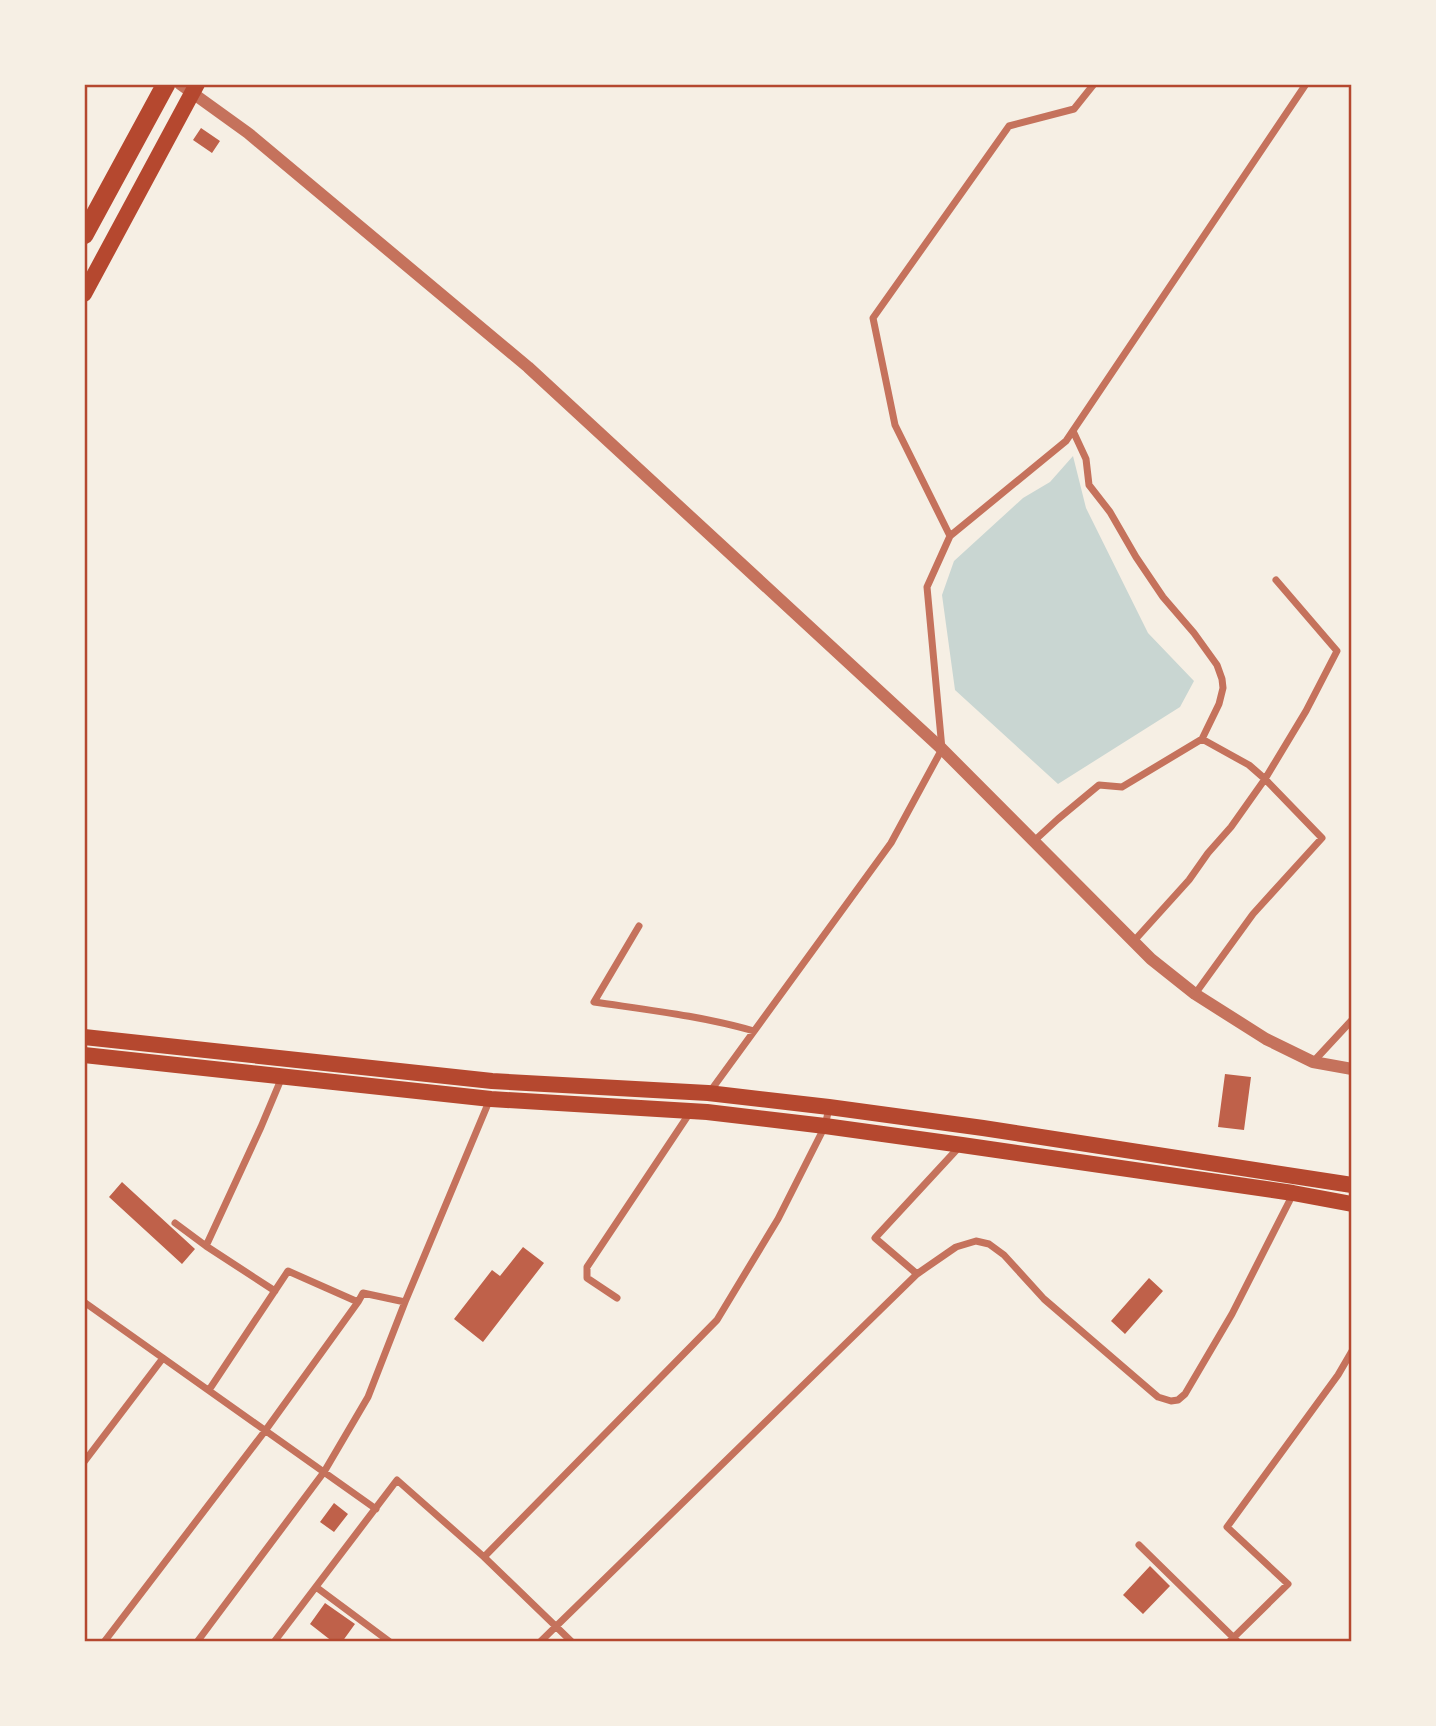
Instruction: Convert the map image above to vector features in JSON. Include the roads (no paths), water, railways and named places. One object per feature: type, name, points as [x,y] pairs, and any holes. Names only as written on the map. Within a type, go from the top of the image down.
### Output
[{"type":"highway","points":[[84,235],[166,84]]},
{"type":"main road","points":[[84,294],[190,87]]},
{"type":"main road","points":[[84,1037],[492,1080],[708,1093],[829,1107],[1352,1185]]},
{"type":"main road","points":[[84,1055],[491,1098],[692,1111],[825,1126],[1352,1204]]},
{"type":"street","points":[[950,536],[894,425],[873,318],[1009,126],[1074,109],[1094,84]]},
{"type":"street","points":[[708,1093],[891,843],[942,748],[927,587],[950,536],[1066,441],[1306,84]]},
{"type":"street","points":[[190,87],[528,367],[942,748],[1151,960],[1195,994],[1266,1039],[1313,1062],[1352,1069]]},
{"type":"street","points":[[1034,841],[1099,785],[1122,787],[1202,739],[1222,696],[1223,688],[1220,672],[1194,633],[1163,597],[1110,512],[1089,485],[1086,459],[1073,431]]},
{"type":"street","points":[[1133,942],[1189,880],[1265,779],[1306,711],[1337,651],[1276,580]]},
{"type":"street","points":[[1195,994],[1253,914],[1322,838],[1265,779],[1248,765],[1202,739]]},
{"type":"street","points":[[639,926],[594,1002],[690,1015],[754,1031]]},
{"type":"street","points":[[1313,1062],[1352,1020]]},
{"type":"street","points":[[206,1247],[282,1076]]},
{"type":"street","points":[[197,1642],[324,1472],[368,1398],[405,1302],[491,1098]]},
{"type":"street","points":[[484,1557],[717,1320],[778,1219],[825,1126],[829,1107]]},
{"type":"street","points":[[617,1298],[587,1278],[587,1267],[692,1111]]},
{"type":"street","points":[[917,1274],[875,1238],[962,1145]]},
{"type":"street","points":[[540,1642],[917,1274],[956,1247],[976,1241],[989,1244],[1004,1255],[1044,1299],[1158,1397],[1178,1400],[1185,1394],[1232,1314],[1293,1194]]},
{"type":"street","points":[[175,1223],[206,1247],[275,1291]]},
{"type":"street","points":[[209,1390],[288,1271],[358,1302]]},
{"type":"street","points":[[104,1642],[265,1431],[363,1293],[405,1302]]},
{"type":"street","points":[[84,1302],[376,1509]]},
{"type":"street","points":[[1139,1545],[1234,1641],[1288,1584],[1227,1527],[1338,1375],[1352,1351]]},
{"type":"street","points":[[84,1462],[163,1358]]},
{"type":"street","points":[[274,1642],[397,1480],[484,1557],[572,1642]]},
{"type":"street","points":[[316,1587],[390,1642]]}]
